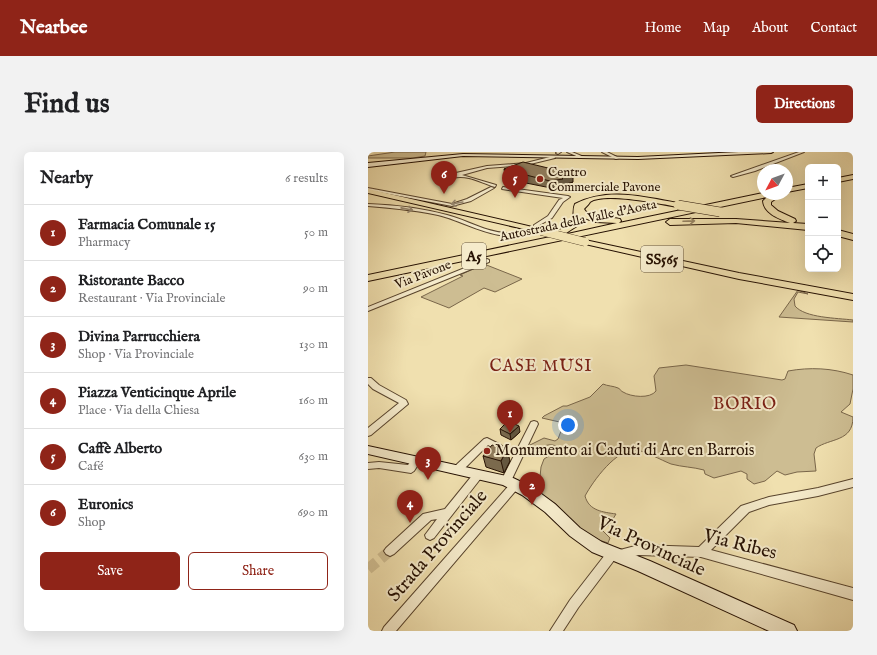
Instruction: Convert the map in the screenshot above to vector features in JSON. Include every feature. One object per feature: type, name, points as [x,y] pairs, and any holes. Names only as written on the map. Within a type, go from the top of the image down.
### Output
[{"type":"highway","points":[[841,178],[853,176]]},
{"type":"highway","points":[[793,189],[805,186]]},
{"type":"highway","name":"Autostrada della Valle d'Aosta","points":[[368,275],[757,194]]},
{"type":"highway","points":[[509,245],[566,230],[577,220],[578,206],[592,199],[620,196],[805,226]]},
{"type":"highway","points":[[662,214],[626,220],[605,221],[588,217],[582,213],[580,208],[582,205],[592,200],[614,197],[676,205]]},
{"type":"highway","name":"Autostrada della Valle d'Aosta","points":[[368,278],[583,238],[757,197]]},
{"type":"highway","points":[[768,200],[767,205],[771,210],[789,220],[805,225]]},
{"type":"highway","points":[[583,238],[632,225],[684,221],[749,222],[805,226]]},
{"type":"highway","points":[[841,230],[853,232]]},
{"type":"highway","points":[[841,234],[853,237]]},
{"type":"main road","points":[[368,164],[463,155],[569,154],[582,157],[617,158],[770,152]]},
{"type":"main road","name":"SS565","points":[[368,190],[583,238],[739,276],[853,297]]},
{"type":"main road","name":"Via Provinciale","points":[[368,450],[478,474],[511,483],[527,491],[550,508],[575,532],[590,543],[788,631]]},
{"type":"street","points":[[604,152],[617,158]]},
{"type":"street","points":[[733,176],[754,170],[802,152]]},
{"type":"street","points":[[538,229],[554,214],[560,201],[568,197],[493,187],[469,177],[458,175],[487,167],[536,162],[554,154]]},
{"type":"street","points":[[536,162],[554,154]]},
{"type":"street","points":[[465,173],[472,176],[480,174],[471,171]]},
{"type":"street","points":[[368,190],[452,205],[469,200],[493,187]]},
{"type":"street","points":[[368,205],[400,207],[448,216],[499,234],[515,234],[527,230]]},
{"type":"street","name":"Via Pavone","points":[[368,309],[487,261]]},
{"type":"street","points":[[368,380],[376,387],[404,404],[368,433]]},
{"type":"street","name":"Strada Provinciale","points":[[388,631],[511,483],[534,424]]},
{"type":"street","points":[[458,470],[487,441],[498,448]]},
{"type":"street","points":[[368,466],[379,465],[411,469],[416,460]]},
{"type":"street","name":"Strada Provinciale","points":[[430,535],[478,474]]},
{"type":"street","points":[[701,552],[745,509],[769,500],[818,492],[853,483]]},
{"type":"street","points":[[390,551],[427,516],[432,514],[441,516],[450,511]]},
{"type":"street","name":"Via Ribes","points":[[614,554],[639,550],[701,552],[853,594]]},
{"type":"street","points":[[561,630],[574,604],[614,554]]},
{"type":"shaded area","points":[[395,152],[426,152],[425,156],[413,158],[368,158],[368,156]]},
{"type":"shaded area","points":[[484,264],[522,279],[495,292],[484,288],[449,308],[421,297],[463,276],[460,275]]},
{"type":"shaded area","points":[[798,290],[808,294],[798,292],[794,299],[795,306],[800,310],[814,315],[853,320],[853,322],[779,317]]},
{"type":"shaded area","points":[[686,365],[782,380],[785,379],[788,371],[804,369],[821,369],[853,375],[853,389],[850,404],[841,412],[853,417],[852,425],[845,435],[816,448],[814,454],[816,471],[797,472],[785,475],[777,471],[765,481],[754,484],[747,479],[747,474],[741,471],[714,478],[705,474],[704,470],[671,464],[640,451],[629,451],[621,454],[600,474],[585,496],[593,508],[616,514],[610,524],[602,530],[610,538],[608,543],[599,540],[576,527],[556,504],[533,489],[533,481],[540,477],[544,459],[560,449],[555,445],[546,445],[538,449],[531,447],[530,445],[544,438],[555,441],[558,439],[564,423],[542,418],[544,416],[563,406],[567,406],[590,397],[603,384],[616,387],[626,394],[631,395],[645,396],[653,394],[656,391],[654,376],[659,368]]},
{"type":"building","points":[[523,162],[573,174],[562,178],[563,179],[550,181],[504,169]]},
{"type":"building","points":[[508,421],[519,426],[510,434],[500,429]]},
{"type":"building","points":[[492,445],[507,449],[501,461],[483,456]]},
{"type":"tunnel","points":[[368,569],[390,551]]},
{"type":"place","name":"Centro Commerciale Pavone","points":[[540,179]]},
{"type":"place","name":"Euronics","points":[[444,194]]},
{"type":"place","name":"Caffè Alberto","points":[[515,198]]},
{"type":"place","name":"Farmacia Comunale 15","points":[[510,433]]},
{"type":"place","name":"Monumento ai Caduti di Arc en Barrois","points":[[487,451]]},
{"type":"place","name":"Divina Parrucchiera","points":[[428,480]]},
{"type":"place","name":"Ristorante Bacco","points":[[532,505]]},
{"type":"place","name":"Piazza Venticinque Aprile","points":[[410,523]]},
{"type":"district","name":"CASE MUSI","points":[[541,366]]},
{"type":"district","name":"BORIO","points":[[745,404]]}]
